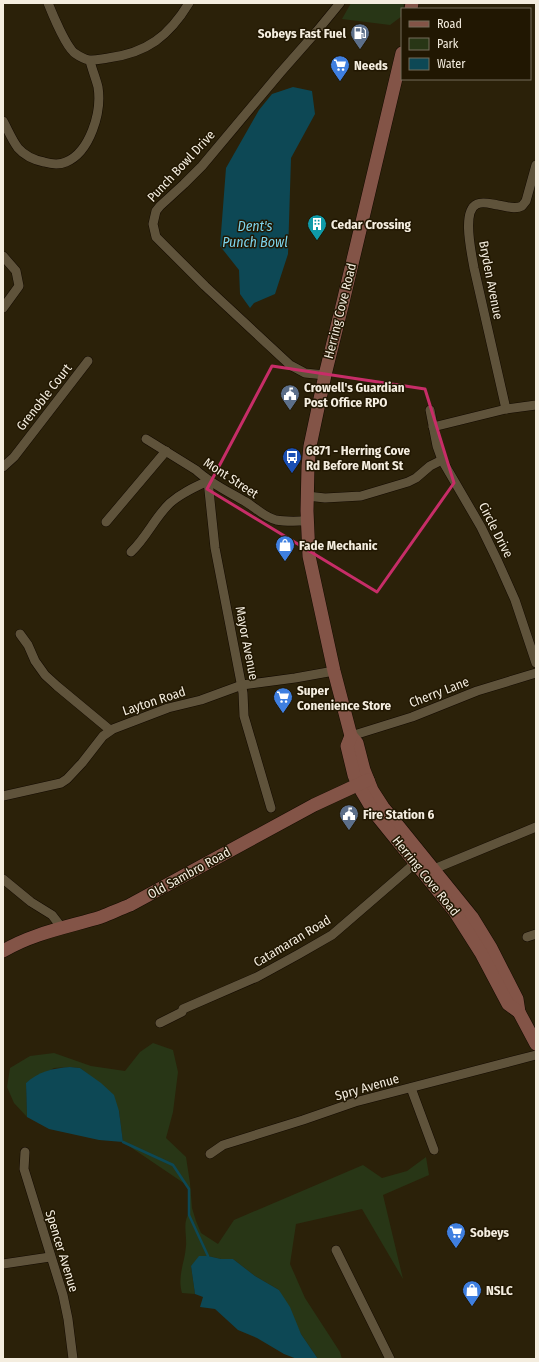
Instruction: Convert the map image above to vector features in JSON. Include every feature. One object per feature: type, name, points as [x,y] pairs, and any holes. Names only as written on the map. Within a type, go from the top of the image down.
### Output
[{"type":"main road","name":"Herring Cove Road","points":[[401,57],[325,375],[310,446],[307,496],[309,556],[334,671],[351,736],[347,746],[374,812],[419,860],[455,912],[481,953],[508,1004],[518,1012],[536,1044]]},
{"type":"main road","name":"Old Sambro Road","points":[[3,951],[21,942],[103,916],[130,905],[314,805],[363,783]]},
{"type":"main road","name":"Herring Cove Road","points":[[419,860],[434,869],[464,906],[483,935],[517,999],[518,1012]]},
{"type":"street","points":[[48,3],[74,53],[90,61],[124,56],[148,47],[171,27],[181,16],[189,3]]},
{"type":"street","name":"Punch Bowl Drive","points":[[325,375],[305,372],[290,366],[205,286],[156,237],[153,224],[156,211],[160,206],[202,166],[280,73],[318,31],[340,3]]},
{"type":"street","points":[[3,121],[18,148],[34,160],[54,164],[65,162],[75,156],[86,144],[94,126],[97,113],[98,88],[90,61]]},
{"type":"street","name":"Bryden Avenue","points":[[506,409],[474,268],[470,247],[469,215],[472,208],[481,202],[516,208],[522,206],[526,201],[536,165]]},
{"type":"street","points":[[3,256],[16,271],[19,286],[3,308]]},
{"type":"street","name":"Grenoble Court","points":[[3,467],[14,457],[88,361]]},
{"type":"street","points":[[433,427],[506,409],[536,405]]},
{"type":"street","name":"Circle Drive","points":[[430,410],[437,446],[442,460],[481,527],[498,562],[515,600],[536,663]]},
{"type":"street","name":"Mont Street","points":[[146,439],[196,470],[208,481],[269,517],[283,521],[307,521]]},
{"type":"street","points":[[106,522],[166,451]]},
{"type":"street","points":[[307,496],[325,498],[361,496],[408,482],[416,478],[430,466],[442,460]]},
{"type":"street","points":[[131,552],[140,543],[150,527],[170,503],[181,494],[208,481]]},
{"type":"street","name":"Mayor Avenue","points":[[208,481],[215,548],[242,685],[244,716],[271,808]]},
{"type":"street","points":[[20,634],[28,645],[35,661],[45,675],[110,730]]},
{"type":"street","name":"Layton Road","points":[[3,796],[57,784],[67,779],[82,763],[103,736],[110,730],[168,708],[201,700],[242,685],[334,671]]},
{"type":"street","name":"Cherry Lane","points":[[351,736],[412,717],[477,691],[536,673]]},
{"type":"street","points":[[434,869],[536,827]]},
{"type":"street","name":"Catamaran Road","points":[[160,1023],[182,1012],[183,1009],[257,977],[332,935],[419,860]]},
{"type":"street","points":[[3,878],[30,902],[52,915],[62,928]]},
{"type":"street","points":[[527,937],[536,934]]},
{"type":"street","name":"Spry Avenue","points":[[210,1154],[223,1146],[354,1102],[536,1055]]},
{"type":"street","points":[[411,1088],[434,1150]]},
{"type":"street","name":"Spencer Avenue","points":[[25,1152],[24,1169],[63,1295],[68,1318],[73,1359]]},
{"type":"street","points":[[336,1250],[390,1359]]},
{"type":"street","points":[[3,1264],[50,1257]]},
{"type":"highlighted area","points":[[272,366],[425,389],[454,483],[377,592],[207,489]]},
{"type":"green space","points":[[351,3],[404,3],[403,8],[401,8],[401,17],[390,25],[342,19]]},
{"type":"green space","points":[[153,1043],[173,1050],[178,1072],[173,1112],[166,1138],[186,1157],[192,1208],[201,1233],[218,1244],[234,1220],[363,1165],[382,1178],[407,1171],[426,1157],[429,1175],[383,1195],[403,1279],[362,1209],[296,1224],[290,1264],[305,1298],[340,1352],[342,1359],[318,1359],[301,1334],[279,1290],[255,1276],[233,1259],[221,1259],[208,1256],[191,1266],[195,1294],[182,1293],[180,1281],[186,1246],[185,1224],[190,1212],[188,1186],[123,1142],[119,1111],[89,1075],[80,1068],[54,1068],[26,1083],[27,1117],[14,1103],[7,1087],[10,1068],[30,1056],[54,1053],[91,1066],[125,1071],[140,1052]]},
{"type":"water","name":"Dent's Punch Bowl","points":[[293,87],[312,91],[315,114],[291,158],[288,254],[275,294],[254,303],[250,308],[240,294],[239,270],[220,246],[226,168],[259,110],[272,94]]},
{"type":"water","points":[[70,1067],[80,1068],[101,1083],[114,1095],[119,1111],[123,1142],[99,1140],[49,1129],[27,1117],[26,1083],[46,1071]]},
{"type":"water","points":[[199,1256],[233,1259],[255,1276],[279,1290],[290,1307],[301,1334],[318,1359],[297,1359],[284,1354],[257,1338],[238,1330],[215,1309],[200,1307],[203,1297],[195,1294],[191,1266]]},
{"type":"waterway","points":[[123,1142],[173,1165],[189,1189],[189,1215],[208,1256]]},
{"type":"place","name":"Sobeys Fast Fuel","points":[[360,50]]},
{"type":"place","name":"Needs","points":[[340,82]]},
{"type":"place","name":"Cedar Crossing","points":[[317,241]]},
{"type":"place","name":"Crowell's Guardian Post Office RPO","points":[[290,411]]},
{"type":"place","name":"6871 - Herring Cove Rd Before Mont St","points":[[292,474]]},
{"type":"place","name":"Fade Mechanic","points":[[285,562]]},
{"type":"place","name":"Super Conenience Store","points":[[283,714]]},
{"type":"place","name":"Fire Station 6","points":[[349,831]]},
{"type":"place","name":"Sobeys","points":[[456,1249]]},
{"type":"place","name":"NSLC","points":[[472,1307]]}]
